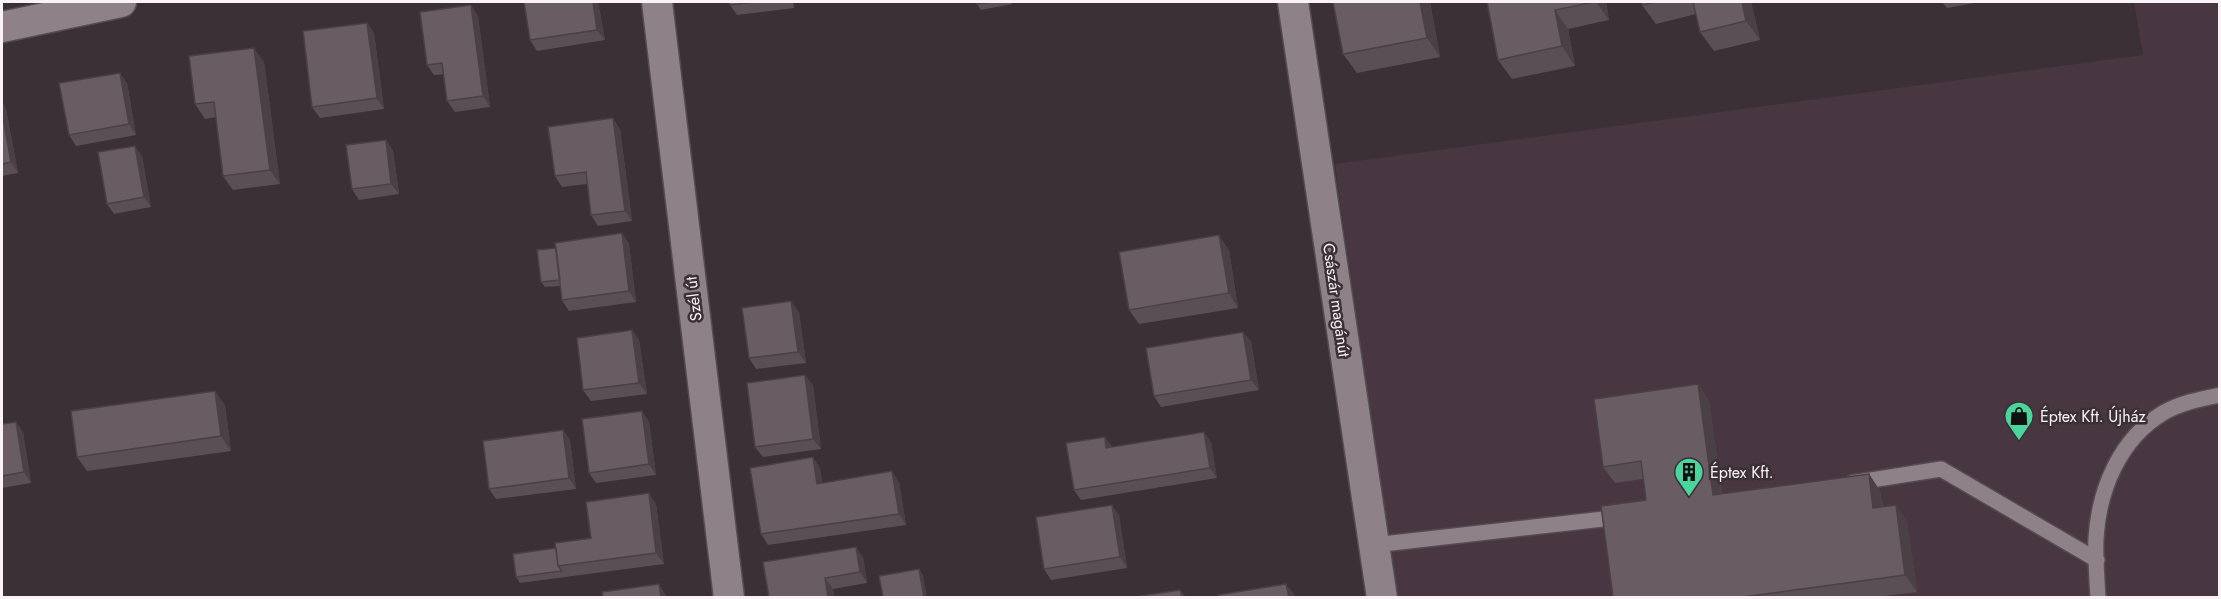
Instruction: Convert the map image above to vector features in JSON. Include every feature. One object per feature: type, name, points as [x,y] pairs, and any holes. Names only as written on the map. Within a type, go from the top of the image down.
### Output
[{"type":"street","points":[[2,27],[121,2]]},
{"type":"street","name":"Szél út","points":[[657,2],[729,597]]},
{"type":"street","name":"Császár magánút","points":[[1293,2],[1382,597]]},
{"type":"lane","points":[[2098,597],[2096,536],[2111,472],[2124,450],[2140,430],[2164,412],[2193,401],[2220,395]]},
{"type":"lane","points":[[1838,485],[1941,469],[2097,560]]},
{"type":"lane","points":[[1374,545],[1634,515]]},
{"type":"shaded area","points":[[2134,2],[2219,2],[2219,597],[1395,597],[1335,164],[2143,55]]},
{"type":"building","points":[[524,2],[593,2],[597,30],[530,40]]},
{"type":"building","points":[[729,2],[754,2],[730,5]]},
{"type":"building","points":[[1333,2],[1420,2],[1427,38],[1343,54]]},
{"type":"building","points":[[1487,2],[1594,2],[1555,10],[1562,46],[1498,60]]},
{"type":"building","points":[[1693,2],[1742,2],[1746,21],[1700,32]]},
{"type":"building","points":[[471,5],[483,96],[447,101],[442,63],[427,65],[420,12]]},
{"type":"building","points":[[367,23],[377,98],[312,107],[303,31]]},
{"type":"building","points":[[254,48],[270,170],[223,176],[214,102],[195,104],[189,56]]},
{"type":"building","points":[[120,73],[129,124],[69,135],[59,83]]},
{"type":"building","points":[[2,112],[11,162],[2,164]]},
{"type":"building","points":[[613,118],[625,211],[591,215],[586,172],[555,176],[548,127]]},
{"type":"building","points":[[386,140],[391,184],[352,189],[346,145]]},
{"type":"building","points":[[135,146],[144,197],[107,204],[98,152]]},
{"type":"building","points":[[622,233],[629,291],[562,300],[555,243]]},
{"type":"building","points":[[1219,235],[1229,293],[1129,310],[1119,252]]},
{"type":"building","points":[[556,248],[560,280],[541,282],[537,250]]},
{"type":"building","points":[[791,301],[798,352],[749,358],[742,308]]},
{"type":"building","points":[[632,330],[639,383],[583,390],[577,338]]},
{"type":"building","points":[[1243,332],[1251,380],[1154,396],[1146,348]]},
{"type":"building","points":[[805,375],[813,439],[755,447],[747,383]]},
{"type":"building","name":"Éptex Kft.","points":[[1698,384],[1713,495],[1869,474],[1873,508],[1896,505],[1905,575],[1743,597],[1613,597],[1601,506],[1646,500],[1641,461],[1603,467],[1594,399]]},
{"type":"building","points":[[215,391],[221,436],[77,457],[71,411]]},
{"type":"building","points":[[642,411],[649,464],[589,473],[582,419]]},
{"type":"building","points":[[16,422],[24,472],[2,476],[2,424]]},
{"type":"building","points":[[563,430],[569,478],[489,489],[483,441]]},
{"type":"building","points":[[1204,432],[1210,468],[1074,490],[1066,443],[1105,437],[1106,448]]},
{"type":"building","points":[[813,457],[817,484],[892,471],[899,514],[761,534],[750,468]]},
{"type":"building","points":[[649,493],[656,553],[558,566],[555,543],[591,538],[586,502]]},
{"type":"building","points":[[1112,505],[1120,557],[1044,569],[1036,517]]},
{"type":"building","points":[[856,547],[860,572],[825,578],[828,597],[769,597],[763,562]]},
{"type":"building","points":[[556,548],[558,566],[562,571],[516,577],[513,554]]},
{"type":"building","points":[[919,569],[924,597],[883,597],[879,576]]},
{"type":"building","points":[[659,584],[661,597],[603,597],[602,592]]},
{"type":"building","points":[[1286,584],[1289,597],[1219,597],[1218,595]]},
{"type":"building","points":[[1180,590],[1182,597],[1134,597]]},
{"type":"place","name":"Éptex Kft. Újház","points":[[2019,442]]},
{"type":"place","name":"Éptex Kft.","points":[[1689,498]]}]
